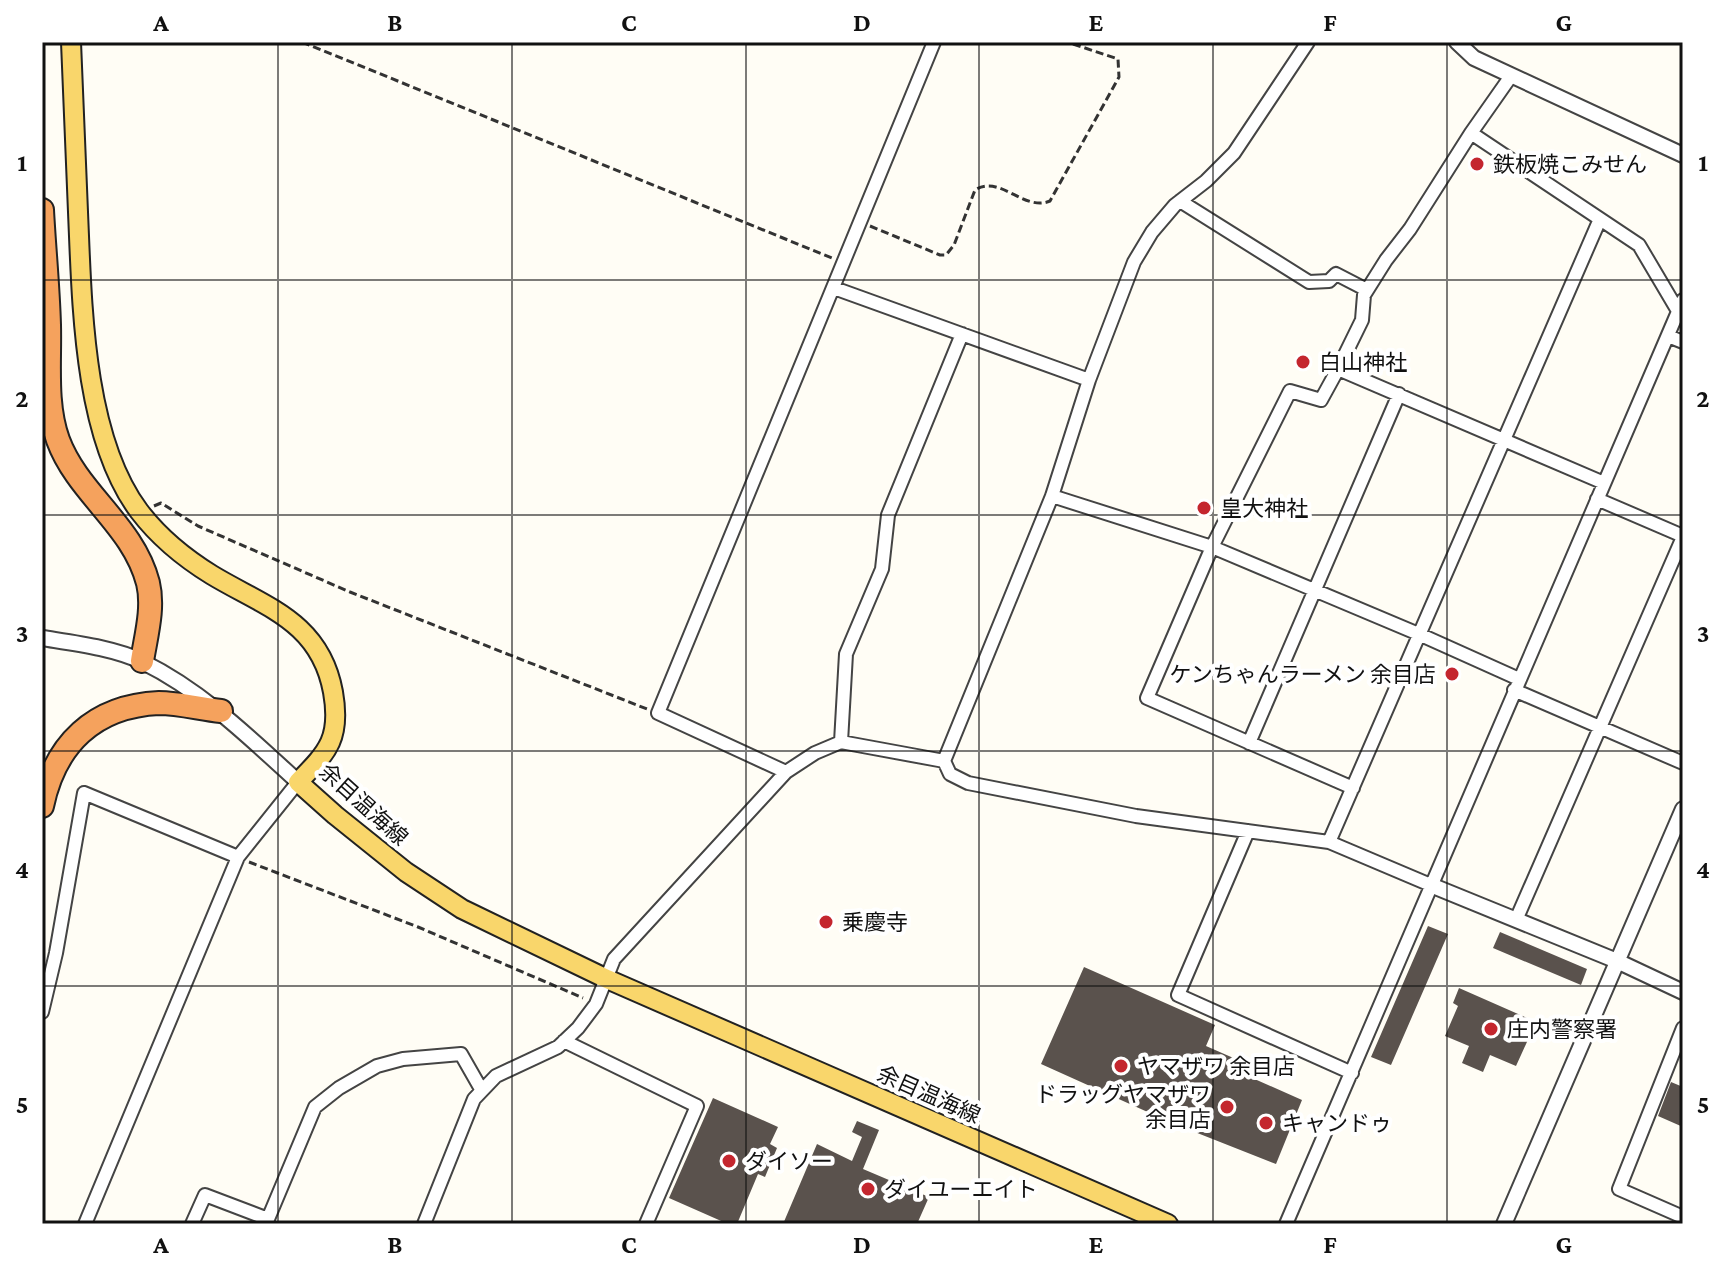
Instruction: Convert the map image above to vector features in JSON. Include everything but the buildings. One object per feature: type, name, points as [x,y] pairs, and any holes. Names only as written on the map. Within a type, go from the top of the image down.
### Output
[{"type":"highway","points":[[42,210],[50,402],[57,438],[72,470],[136,550],[148,584],[150,612],[142,661]]},
{"type":"highway","points":[[42,806],[59,757],[78,734],[100,718],[126,707],[162,703],[221,711]]},
{"type":"main road","name":"余目温海線","points":[[71,42],[81,266],[90,369],[108,446],[121,483],[140,513],[170,544],[211,574],[268,604],[306,634],[329,672],[337,717],[325,755],[298,782],[406,872],[462,909],[607,979],[1168,1224]]},
{"type":"street","points":[[786,772],[658,713],[934,42]]},
{"type":"street","points":[[1308,42],[1234,153],[1180,201],[1152,232],[1134,262],[1089,380],[1052,496],[944,761],[950,774],[968,783],[1136,816],[1329,842],[1617,961],[1683,992]]},
{"type":"street","points":[[1457,42],[1474,58],[1683,155]]},
{"type":"street","points":[[1353,788],[1147,698],[1212,547],[1290,391],[1321,400],[1362,320],[1364,295],[1511,76]]},
{"type":"street","points":[[1286,1224],[1681,306],[1639,245],[1471,133]]},
{"type":"street","points":[[1180,201],[1309,282],[1329,281],[1336,274],[1367,290]]},
{"type":"street","points":[[1329,842],[1600,219]]},
{"type":"street","points":[[834,288],[1089,380]]},
{"type":"street","points":[[841,742],[846,654],[882,569],[888,515],[962,334]]},
{"type":"street","points":[[1668,336],[1683,342]]},
{"type":"street","points":[[1338,369],[1604,483]]},
{"type":"street","points":[[1249,743],[1399,394]]},
{"type":"street","points":[[1052,496],[1212,547],[1421,635],[1599,727],[1683,763]]},
{"type":"street","points":[[1516,920],[1683,536],[1597,499]]},
{"type":"street","points":[[42,638],[80,644],[142,661],[221,711],[298,782],[238,857],[85,1224]]},
{"type":"street","points":[[424,1224],[474,1099],[481,1089],[496,1076],[537,1058],[578,1028],[596,1004],[614,959],[786,772],[815,753],[841,742],[944,761]]},
{"type":"street","points":[[42,1012],[56,953],[84,793],[238,857]]},
{"type":"street","points":[[1504,1224],[1683,809]]},
{"type":"street","points":[[1248,831],[1178,995],[1352,1073]]},
{"type":"street","points":[[1681,1211],[1619,1189],[1683,1028]]},
{"type":"street","points":[[564,1041],[697,1106],[646,1224]]},
{"type":"street","points":[[192,1224],[205,1195],[268,1219],[315,1107],[377,1066],[403,1059],[461,1054],[481,1089]]},
{"type":"path","points":[[302,42],[843,263]]},
{"type":"path","points":[[857,221],[946,255],[954,245],[975,190],[982,186],[994,186],[1041,205],[1050,201],[1119,77],[1120,69],[1118,59],[1067,42]]},
{"type":"path","points":[[140,513],[161,503],[198,526],[350,592],[658,713]]},
{"type":"path","points":[[238,857],[418,927],[596,1004]]},
{"type":"place","name":"鉄板焼こみせん","points":[[1477,164]]},
{"type":"place","name":"白山神社","points":[[1303,362]]},
{"type":"place","name":"皇大神社","points":[[1204,508]]},
{"type":"place","name":"ケンちゃんラーメン 余目店","points":[[1452,674]]},
{"type":"place","name":"乗慶寺","points":[[826,922]]},
{"type":"place","name":"庄内警察署","points":[[1491,1029]]},
{"type":"place","name":"ヤマザワ 余目店","points":[[1121,1066]]},
{"type":"place","name":"ドラッグヤマザワ 余目店","points":[[1227,1107]]},
{"type":"place","name":"キャンドゥ","points":[[1266,1123]]},
{"type":"place","name":"ダイソー","points":[[729,1161]]},
{"type":"place","name":"ダイユーエイト","points":[[868,1189]]}]
